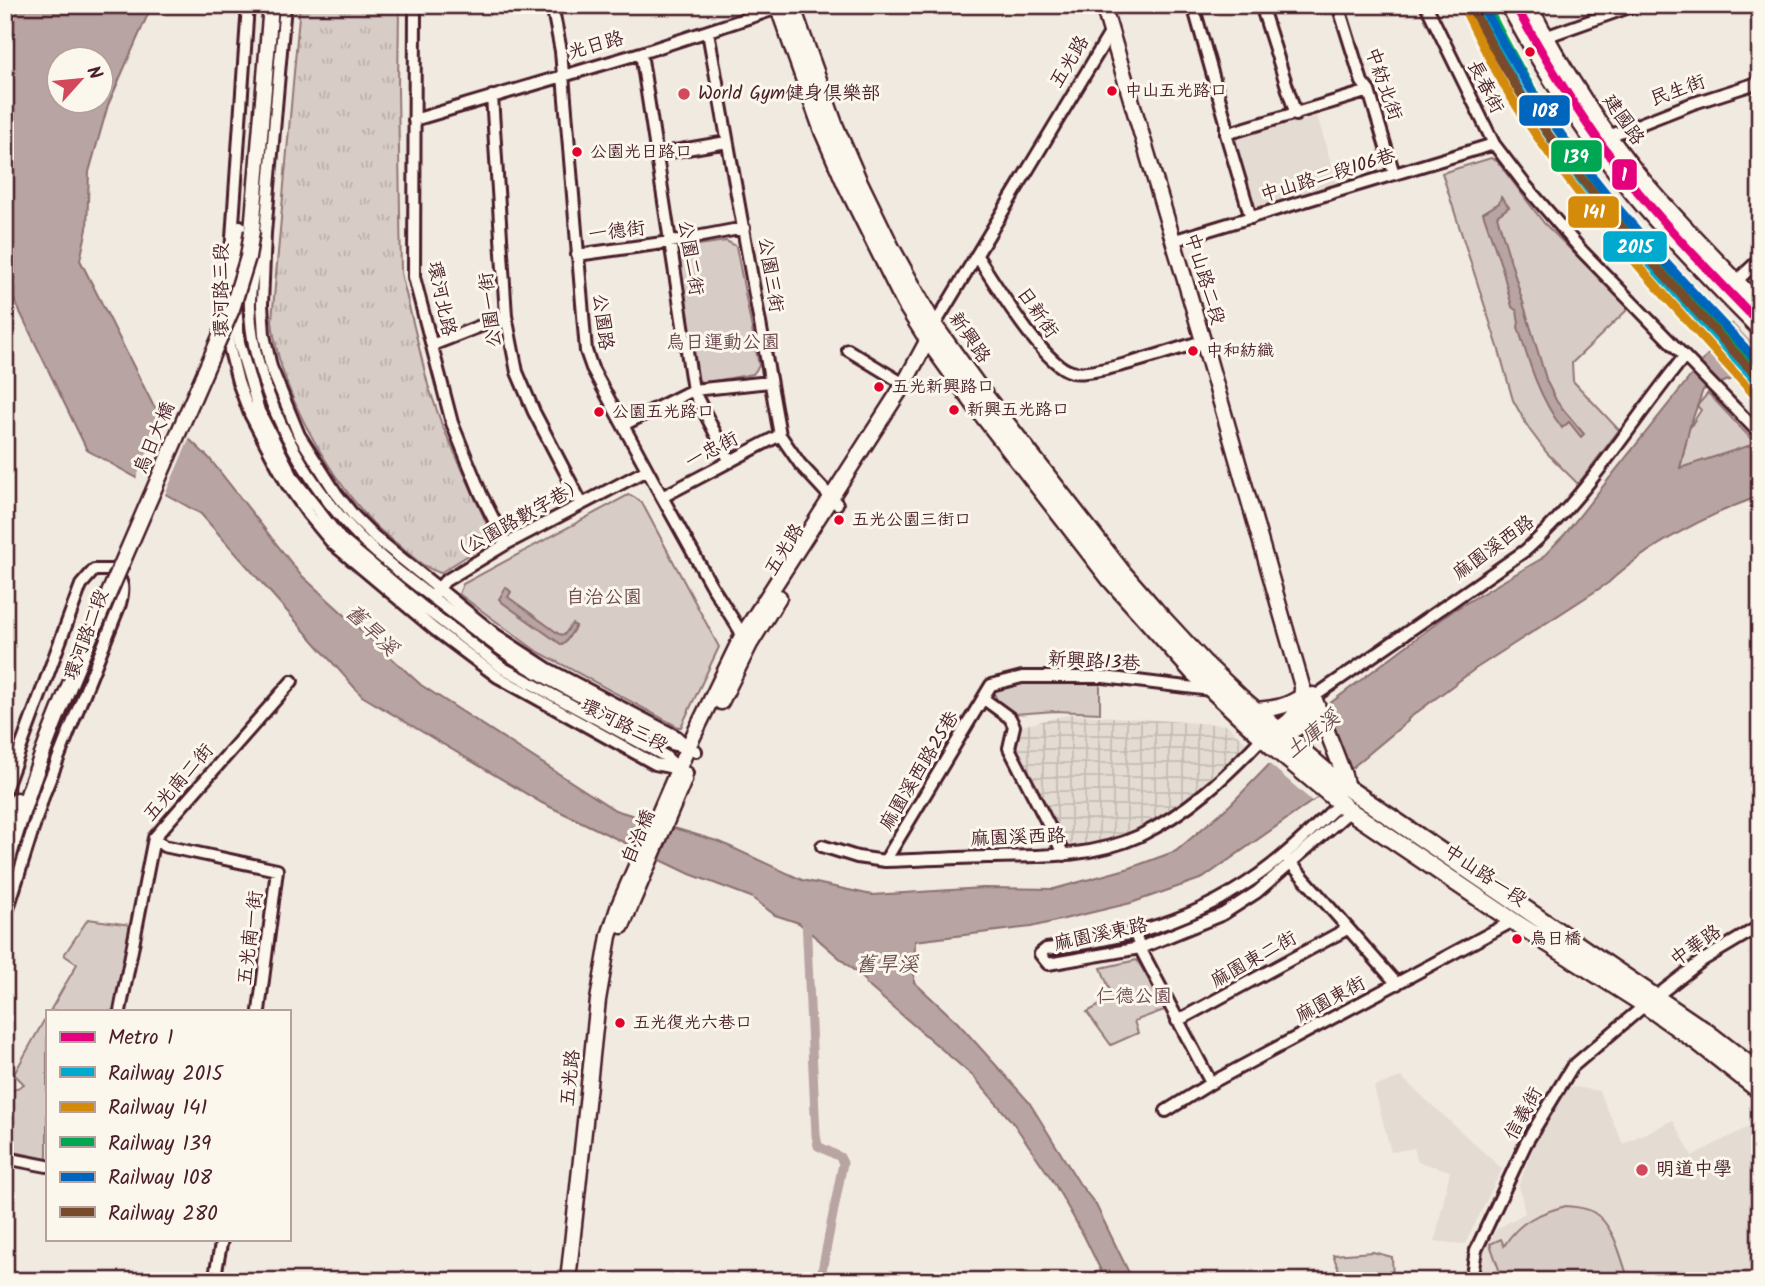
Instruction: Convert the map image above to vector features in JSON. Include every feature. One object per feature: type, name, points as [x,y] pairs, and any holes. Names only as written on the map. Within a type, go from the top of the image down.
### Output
[{"type":"main road","name":"新興路","points":[[783,6],[823,131],[855,204],[905,303],[1111,580],[1211,690],[1276,736]]},
{"type":"main road","name":"新興路","points":[[933,339],[981,391],[1121,571],[1203,662],[1254,710],[1276,736]]},
{"type":"main road","points":[[1276,736],[1341,792]]},
{"type":"main road","name":"中山路一段","points":[[1341,792],[1513,920],[1708,1033],[1760,1073]]},
{"type":"main road","name":"中山路一段","points":[[1341,792],[1650,1001],[1760,1091]]},
{"type":"street","name":"環河路三段","points":[[249,5],[227,311],[229,346],[238,382],[269,452],[309,515],[333,544],[356,565],[420,611],[468,656],[509,684],[660,766],[683,771]]},
{"type":"street","name":"烏日大橋","points":[[5,870],[71,669],[232,282],[243,230],[262,5]]},
{"type":"street","name":"烏日大橋","points":[[5,835],[47,716],[71,669],[222,334],[242,282],[252,231],[271,5]]},
{"type":"street","name":"環河路三段","points":[[285,5],[265,233],[262,304],[264,335],[271,367],[299,435],[354,516],[435,592],[520,651],[676,736],[692,749]]},
{"type":"street","name":"環河北路","points":[[415,5],[414,277],[452,422],[481,494],[506,544]]},
{"type":"street","name":"公園路","points":[[552,5],[561,51],[586,351],[592,368],[647,470],[746,640]]},
{"type":"street","points":[[1193,5],[1251,218]]},
{"type":"street","points":[[1261,5],[1296,114]]},
{"type":"street","name":"中紡北街","points":[[1338,5],[1362,82],[1369,91],[1394,174]]},
{"type":"street","name":"長春街","points":[[1426,5],[1494,144],[1551,218],[1760,434]]},
{"type":"street","name":"建國路","points":[[1508,5],[1528,43],[1578,121],[1629,189],[1760,330]]},
{"type":"street","name":"建國路","points":[[1529,5],[1545,36],[1608,136],[1675,216],[1760,306]]},
{"type":"street","points":[[1528,43],[1602,10],[1635,5]]},
{"type":"street","points":[[1756,5],[1760,16]]},
{"type":"street","name":"光日路","points":[[414,120],[641,53],[783,6]]},
{"type":"street","name":"中山路二段","points":[[1106,6],[1110,33],[1310,707],[1307,718],[1300,726],[1276,736]]},
{"type":"street","name":"公園三街","points":[[708,32],[780,435],[800,464],[834,501]]},
{"type":"street","name":"五光路","points":[[671,799],[692,749],[746,640],[933,339],[977,256],[1110,33]]},
{"type":"street","name":"公園二街","points":[[641,53],[693,390],[730,461]]},
{"type":"street","name":"民生街","points":[[1608,136],[1691,104],[1760,82]]},
{"type":"street","points":[[1226,134],[1369,91]]},
{"type":"street","name":"公園一街","points":[[492,96],[506,316],[517,372],[534,412],[582,504]]},
{"type":"street","points":[[658,154],[727,142]]},
{"type":"street","name":"中山路二段106巷","points":[[1172,241],[1494,144]]},
{"type":"street","name":"一德街","points":[[577,254],[670,242],[744,228]]},
{"type":"street","name":"日新街","points":[[977,256],[1047,357],[1070,372],[1090,372],[1203,341]]},
{"type":"street","points":[[1724,293],[1760,259]]},
{"type":"street","points":[[432,345],[506,316]]},
{"type":"street","name":"五光路","points":[[834,501],[933,339]]},
{"type":"street","points":[[848,350],[904,384]]},
{"type":"street","name":"麻園溪西路","points":[[1306,693],[1526,550],[1549,529],[1583,490],[1688,360]]},
{"type":"street","points":[[623,425],[693,390],[770,382]]},
{"type":"street","name":"一忠街","points":[[662,497],[780,435]]},
{"type":"street","name":"（公園路數字巷）","points":[[420,611],[451,577],[506,544],[647,470]]},
{"type":"street","name":"環河路二段","points":[[5,790],[81,584],[94,570],[112,570],[120,576],[123,585],[120,604],[44,794],[5,918]]},
{"type":"street","name":"新興路13巷","points":[[984,699],[991,685],[1022,677],[1104,677],[1211,690]]},
{"type":"street","name":"五光南二街","points":[[120,1010],[154,838],[292,681]]},
{"type":"street","points":[[1254,710],[1287,705],[1306,693],[1341,792]]},
{"type":"street","points":[[984,699],[1010,718],[1014,726],[1009,748],[1064,855]]},
{"type":"street","name":"麻園溪西路25巷","points":[[885,861],[984,699]]},
{"type":"street","name":"麻園溪西路","points":[[822,846],[857,857],[885,861],[1064,855],[1107,847],[1138,836],[1185,809],[1276,736]]},
{"type":"street","name":"麻園溪東路","points":[[1288,859],[1178,920],[1097,942],[1046,949],[1040,954],[1048,964],[1140,948],[1223,914],[1256,892],[1288,859],[1341,792]]},
{"type":"street","name":"自治橋","points":[[634,885],[671,799]]},
{"type":"street","name":"五光南一街","points":[[154,838],[164,846],[277,870],[259,1010]]},
{"type":"street","points":[[1288,859],[1397,984]]},
{"type":"street","name":"五光路","points":[[568,1281],[603,969],[609,936],[634,885]]},
{"type":"street","name":"五光路","points":[[578,1281],[613,961],[634,885]]},
{"type":"street","name":"麻園東街","points":[[1166,1111],[1211,1083],[1513,920]]},
{"type":"street","name":"中華路","points":[[1650,1001],[1703,960],[1760,926]]},
{"type":"street","name":"麻園東二街","points":[[1177,1021],[1347,929]]},
{"type":"street","points":[[1135,933],[1140,948],[1211,1083]]},
{"type":"street","name":"信義街","points":[[1471,1281],[1476,1250],[1526,1143],[1554,1095],[1573,1067],[1650,1001]]},
{"type":"street","points":[[5,1158],[46,1166]]},
{"type":"street","points":[[214,1281],[222,1240]]},
{"type":"shaded area","points":[[1317,116],[1338,186],[1256,211],[1235,140]]},
{"type":"shaded area","points":[[1071,714],[1227,725],[1250,746],[1196,794],[1140,828],[1090,845],[1064,844],[1018,749],[1022,726]]},
{"type":"shaded area","points":[[1401,1077],[1502,1169],[1465,1244],[1435,1241],[1450,1171],[1418,1162],[1414,1148],[1391,1152],[1374,1087]]},
{"type":"shaded area","name":"明道中學","points":[[1568,1086],[1599,1091],[1623,1144],[1673,1120],[1692,1156],[1760,1121],[1760,1281],[1478,1281],[1485,1248],[1497,1229],[1525,1213],[1519,1185],[1535,1142]]},
{"type":"green space","points":[[300,5],[399,5],[401,273],[428,385],[442,425],[486,522],[486,544],[440,573],[419,562],[376,527],[352,499],[306,426],[283,373],[276,346],[272,320]]},
{"type":"green space","points":[[1491,158],[1497,161],[1544,223],[1629,308],[1572,363],[1573,381],[1619,430],[1578,484],[1547,453],[1529,429],[1513,400],[1442,173]]},
{"type":"green space","name":"烏日運動公園","points":[[726,241],[736,246],[759,366],[753,374],[703,383],[696,378],[677,253],[685,247]]},
{"type":"green space","points":[[1708,393],[1757,445],[1680,469],[1689,429],[1701,410],[1697,406]]},
{"type":"green space","name":"自治公園","points":[[628,495],[642,503],[719,647],[681,727],[535,650],[459,594],[463,584]]},
{"type":"green space","points":[[1017,681],[1100,681],[1100,713],[1055,711],[1015,714],[998,701],[994,688]]},
{"type":"green space","points":[[88,919],[131,925],[114,1010],[51,1010],[77,964],[64,955]]},
{"type":"green space","name":"仁德公園","points":[[1137,960],[1167,1009],[1134,1021],[1138,1033],[1111,1045],[1087,1012],[1113,998],[1101,968]]},
{"type":"green space","points":[[46,1017],[46,1159],[5,1150],[5,1095],[24,1084],[14,1074]]},
{"type":"green space","points":[[1566,1206],[1590,1210],[1607,1225],[1629,1281],[1503,1281],[1490,1244],[1501,1239],[1504,1246],[1523,1224]]},
{"type":"green space","points":[[1373,1252],[1392,1257],[1393,1281],[1343,1281],[1333,1255]]},
{"type":"water","points":[[5,5],[152,5],[116,87],[116,46],[46,46],[46,116],[105,116],[89,172],[87,229],[80,260],[153,405],[209,458],[300,574],[421,685],[615,810],[720,842],[802,880],[872,895],[983,888],[1054,889],[1130,868],[1176,851],[1230,805],[1325,707],[1454,610],[1541,559],[1565,534],[1760,289],[1760,364],[1748,377],[1734,378],[1703,390],[1689,429],[1680,468],[1760,444],[1760,496],[1720,512],[1660,544],[1608,583],[1475,669],[1408,719],[1311,802],[1203,878],[1131,903],[1031,927],[915,941],[914,982],[958,1023],[1029,1102],[1079,1183],[1096,1205],[1133,1281],[1106,1281],[1053,1181],[1014,1124],[974,1077],[799,923],[775,915],[751,897],[690,874],[542,803],[362,696],[201,514],[87,450],[5,281]]},
{"type":"water","points":[[1501,197],[1509,207],[1497,216],[1547,382],[1557,402],[1584,434],[1581,437],[1569,422],[1562,428],[1554,416],[1526,354],[1518,327],[1517,311],[1512,307],[1483,213],[1499,203]]},
{"type":"water","points":[[506,587],[511,592],[508,597],[559,634],[564,635],[572,624],[576,626],[565,643],[562,645],[503,603],[499,599]]},
{"type":"pier","points":[[1760,291],[1760,351],[1731,321]]},
{"type":"pier","points":[[165,411],[191,435],[164,497],[135,481]]},
{"type":"pier","points":[[1327,706],[1349,773],[1312,801],[1267,762],[1288,739]]},
{"type":"waterway","points":[[806,918],[816,1135],[818,1146],[840,1157],[843,1163],[820,1281]]},
{"type":"metro line","name":"1","points":[[1515,5],[1540,50],[1610,157],[1674,234],[1760,324]]},
{"type":"rail line","name":"2015","points":[[1474,5],[1531,109],[1610,218],[1760,385]]},
{"type":"rail line","name":"108","points":[[1482,5],[1531,90],[1589,172],[1644,238],[1760,364]]},
{"type":"rail line","name":"139","points":[[1486,5],[1533,91],[1589,174],[1644,240],[1760,369]]},
{"type":"rail line","name":"141","points":[[1465,10],[1516,104],[1576,190],[1633,259],[1752,392]]},
{"type":"rail line","name":"280","points":[[1473,10],[1524,99],[1583,180],[1637,245],[1752,371]]},
{"type":"place","name":"中山五光路口","points":[[1112,91]]},
{"type":"place","name":"World Gym健身俱樂部","points":[[684,94]]},
{"type":"place","name":"公園光日路口","points":[[577,152]]},
{"type":"place","name":"中和紡織","points":[[1193,351]]},
{"type":"place","name":"五光新興路口","points":[[879,387]]},
{"type":"place","name":"新興五光路口","points":[[954,410]]},
{"type":"place","name":"公園五光路口","points":[[599,412]]},
{"type":"place","name":"五光公園三街口","points":[[839,520]]},
{"type":"place","name":"烏日橋","points":[[1517,939]]},
{"type":"place","name":"五光復光六巷口","points":[[620,1023]]},
{"type":"place","name":"明道中學","points":[[1642,1170]]},
{"type":"water label","name":"舊旱溪","points":[[371,631]]},
{"type":"water label","name":"土庫溪","points":[[1313,735]]},
{"type":"water label","name":"舊旱溪","points":[[887,965]]}]
